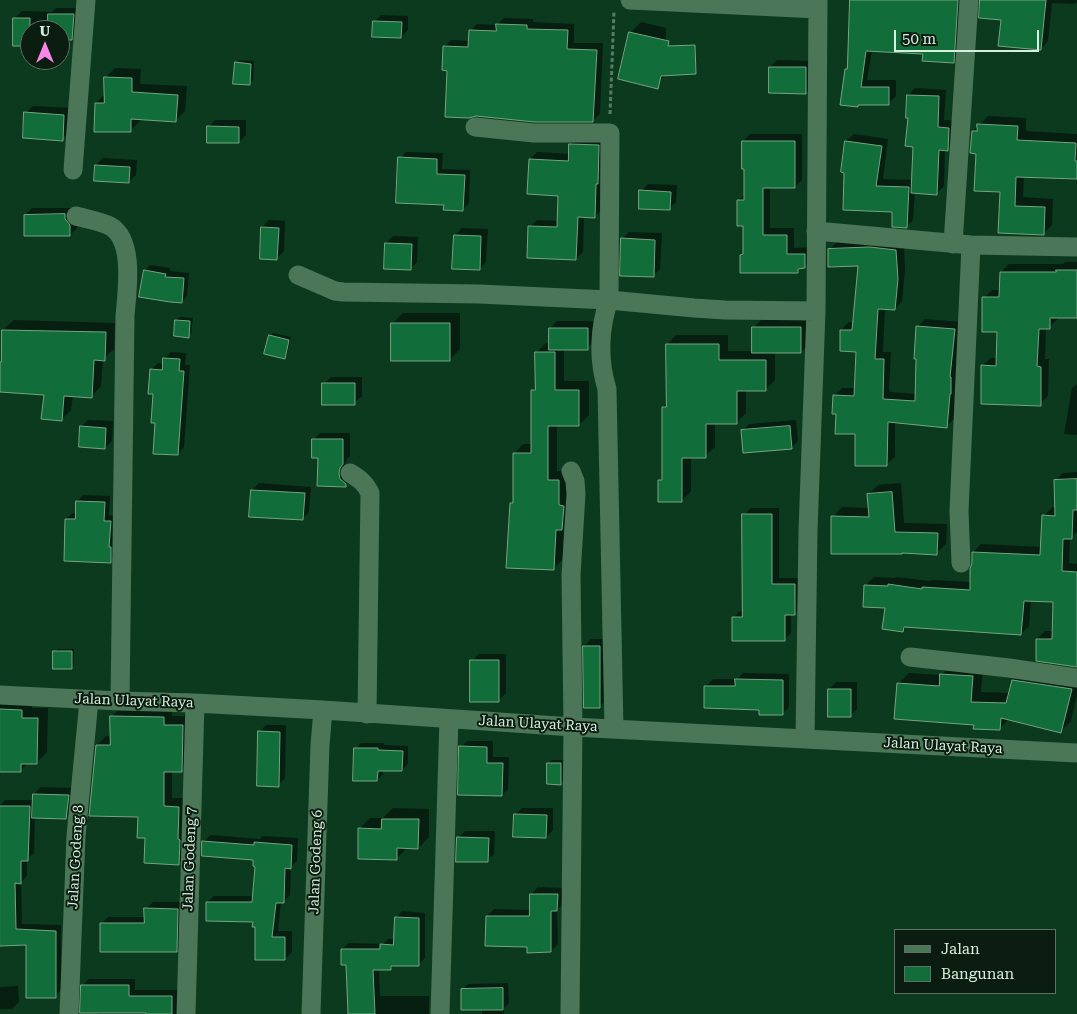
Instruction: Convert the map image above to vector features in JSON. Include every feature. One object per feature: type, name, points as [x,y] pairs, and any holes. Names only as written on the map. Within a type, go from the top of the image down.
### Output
[{"type":"street","points":[[73,170],[86,0]]},
{"type":"street","points":[[961,563],[959,511],[962,244],[969,0]]},
{"type":"street","points":[[622,4],[818,5],[816,310],[808,531],[805,739]]},
{"type":"street","points":[[475,127],[534,133],[610,132],[609,300],[603,316],[601,356],[603,376],[607,389],[614,729]]},
{"type":"street","points":[[76,216],[101,222],[112,227],[120,235],[125,247],[128,276],[125,316],[120,701]]},
{"type":"street","points":[[816,231],[962,244],[1077,247]]},
{"type":"street","points":[[298,276],[335,291],[343,292],[444,293],[609,300],[717,309],[816,310]]},
{"type":"street","points":[[570,1014],[573,727],[571,574],[576,494],[575,480],[571,471]]},
{"type":"street","points":[[350,473],[360,479],[370,493],[367,714]]},
{"type":"street","points":[[910,657],[1077,678]]},
{"type":"street","name":"Jalan Ulayat Raya","points":[[0,696],[195,703],[573,727],[1077,753]]},
{"type":"street","name":"Jalan Godeng 8","points":[[70,1014],[76,836],[88,700]]},
{"type":"street","name":"Jalan Godeng 7","points":[[186,1014],[195,703]]},
{"type":"street","name":"Jalan Godeng 6","points":[[311,1014],[320,746],[323,710]]},
{"type":"street","points":[[440,1014],[450,719]]},
{"type":"path","points":[[610,132],[622,4]]},
{"type":"building","points":[[850,0],[958,0],[954,63],[922,61],[923,54],[866,51],[861,87],[889,87],[889,105],[858,105],[858,107],[840,105],[845,69],[847,69]]},
{"type":"building","points":[[980,0],[1046,0],[1041,50],[998,46],[1001,20],[979,18]]},
{"type":"building","points":[[48,14],[74,14],[72,40],[70,40],[70,20],[48,20]]},
{"type":"building","points":[[13,18],[30,18],[30,20],[20,20],[20,46],[13,46]]},
{"type":"building","points":[[373,21],[402,22],[401,38],[372,37]]},
{"type":"building","points":[[496,24],[527,25],[527,29],[568,30],[567,49],[597,50],[593,122],[535,122],[476,116],[469,118],[445,117],[447,71],[442,70],[443,46],[468,47],[469,30],[496,31]]},
{"type":"building","points":[[629,32],[669,41],[668,46],[695,45],[696,74],[661,76],[658,89],[618,79]]},
{"type":"building","points":[[235,62],[251,64],[250,85],[233,84]]},
{"type":"building","points":[[769,67],[806,67],[806,94],[769,93]]},
{"type":"building","points":[[104,77],[132,78],[132,92],[178,95],[176,122],[131,119],[131,132],[94,132],[95,103],[104,103]]},
{"type":"building","points":[[907,95],[939,96],[938,127],[949,128],[948,151],[939,150],[937,195],[911,193],[913,147],[905,146],[908,118],[906,118]]},
{"type":"building","points":[[24,112],[64,115],[63,141],[23,138]]},
{"type":"building","points":[[977,124],[1018,126],[1017,140],[1076,143],[1077,179],[1016,177],[1015,206],[1045,207],[1044,235],[998,233],[1000,192],[974,191],[976,154],[970,153],[972,131],[977,131]]},
{"type":"building","points":[[207,126],[239,127],[239,143],[207,143]]},
{"type":"building","points":[[742,141],[795,141],[795,188],[763,188],[763,235],[787,235],[787,254],[805,254],[805,268],[798,269],[798,273],[740,273],[740,255],[743,254],[743,226],[737,226],[737,200],[744,200]]},
{"type":"building","points":[[845,141],[882,146],[876,186],[909,187],[907,228],[892,227],[892,212],[843,210],[844,173],[841,172]]},
{"type":"building","points":[[569,144],[599,145],[595,218],[578,217],[576,260],[527,258],[528,226],[557,227],[558,196],[527,194],[529,159],[568,161]]},
{"type":"building","points":[[398,157],[437,159],[437,174],[465,175],[463,211],[443,210],[444,205],[396,203]]},
{"type":"building","points":[[95,165],[130,167],[129,183],[94,181]]},
{"type":"building","points":[[639,190],[671,192],[670,210],[639,209]]},
{"type":"building","points":[[65,214],[65,219],[70,225],[70,236],[24,236],[24,215]]},
{"type":"building","points":[[261,227],[279,228],[277,260],[260,259]]},
{"type":"building","points":[[454,235],[481,236],[480,270],[452,269]]},
{"type":"building","points":[[621,238],[655,240],[654,277],[620,276]]},
{"type":"building","points":[[385,243],[412,244],[411,270],[384,269]]},
{"type":"building","points":[[870,247],[896,250],[898,279],[895,310],[878,309],[875,359],[884,359],[883,399],[915,401],[916,359],[914,359],[916,326],[955,329],[947,428],[888,422],[887,466],[855,466],[855,434],[835,434],[836,414],[832,414],[833,395],[854,396],[856,352],[840,351],[840,330],[852,330],[858,266],[828,267],[828,249]]},
{"type":"building","points":[[144,270],[166,274],[165,277],[184,278],[182,303],[139,297]]},
{"type":"building","points":[[1056,270],[1077,270],[1077,318],[1050,318],[1050,329],[1039,329],[1037,366],[1041,367],[1041,406],[981,404],[981,365],[996,366],[997,332],[982,332],[982,297],[999,297],[1000,272],[1056,272]]},
{"type":"building","points":[[175,320],[190,321],[189,338],[174,336]]},
{"type":"building","points":[[391,323],[450,323],[450,361],[391,361]]},
{"type":"building","points":[[752,327],[801,327],[801,353],[752,353]]},
{"type":"building","points":[[549,328],[588,328],[588,350],[549,350]]},
{"type":"building","points":[[2,330],[106,332],[105,361],[94,360],[92,398],[64,396],[62,421],[41,419],[44,395],[0,392]]},
{"type":"building","points":[[269,335],[289,340],[285,359],[264,354]]},
{"type":"building","points":[[666,344],[719,344],[719,360],[766,360],[766,391],[737,391],[737,424],[706,424],[706,458],[682,458],[682,502],[658,502],[658,480],[662,480],[662,407],[666,407]]},
{"type":"building","points":[[535,352],[555,352],[555,390],[579,390],[579,426],[548,426],[548,480],[559,480],[559,505],[564,506],[562,530],[556,530],[554,570],[506,568],[510,503],[513,503],[513,453],[531,453],[531,390],[535,390]]},
{"type":"building","points":[[163,358],[180,359],[179,371],[184,371],[178,455],[153,454],[155,423],[151,423],[153,394],[148,394],[150,369],[162,370]]},
{"type":"building","points":[[322,383],[355,383],[355,405],[322,405]]},
{"type":"building","points":[[80,426],[106,428],[105,449],[79,447]]},
{"type":"building","points":[[790,426],[792,449],[743,453],[741,430]]},
{"type":"building","points":[[312,439],[343,439],[343,464],[339,473],[340,479],[346,484],[346,487],[317,486],[318,458],[312,458]]},
{"type":"building","points":[[1077,479],[1077,510],[1073,510],[1072,539],[1063,539],[1062,571],[1077,572],[1077,667],[1036,661],[1036,639],[1052,639],[1053,602],[1024,601],[1021,635],[904,627],[903,632],[882,629],[885,608],[863,607],[864,585],[888,586],[888,584],[922,589],[922,587],[970,590],[972,552],[1040,555],[1042,515],[1055,516],[1054,480]]},
{"type":"building","points":[[251,490],[305,493],[303,520],[249,517]]},
{"type":"building","points":[[892,492],[895,532],[938,533],[937,555],[902,553],[831,554],[831,516],[869,517],[867,494]]},
{"type":"building","points":[[76,501],[105,502],[104,521],[111,521],[109,547],[111,547],[111,563],[64,561],[65,519],[75,519]]},
{"type":"building","points":[[742,514],[772,514],[772,584],[795,584],[795,615],[785,615],[785,641],[732,641],[732,617],[742,617]]},
{"type":"building","points":[[583,646],[600,646],[600,708],[584,708]]},
{"type":"building","points":[[53,651],[72,651],[72,669],[53,669]]},
{"type":"building","points":[[470,660],[499,660],[499,702],[470,702]]},
{"type":"building","points":[[940,674],[973,676],[971,702],[1006,703],[1012,680],[1072,689],[1061,733],[1001,718],[1000,730],[973,729],[974,725],[894,719],[897,683],[939,686]]},
{"type":"building","points":[[735,679],[783,680],[783,715],[759,715],[759,710],[704,708],[704,686],[735,686]]},
{"type":"building","points":[[828,689],[851,689],[851,717],[828,717]]},
{"type":"building","points":[[0,709],[22,710],[22,718],[38,718],[37,764],[21,764],[21,772],[0,772]]},
{"type":"building","points":[[110,716],[164,717],[164,725],[183,725],[182,772],[164,772],[164,806],[179,807],[179,865],[144,863],[145,838],[137,838],[138,817],[89,816],[96,745],[110,745]]},
{"type":"building","points":[[258,731],[280,732],[279,787],[257,786]]},
{"type":"building","points":[[459,746],[487,747],[487,763],[503,763],[502,796],[458,795]]},
{"type":"building","points":[[354,748],[403,751],[402,771],[378,771],[377,781],[353,781]]},
{"type":"building","points":[[547,763],[561,763],[561,785],[547,784]]},
{"type":"building","points":[[33,794],[69,795],[66,819],[32,818]]},
{"type":"building","points":[[0,806],[30,806],[28,861],[21,861],[21,884],[15,883],[16,929],[56,931],[56,998],[26,998],[26,945],[0,946]]},
{"type":"building","points":[[514,814],[547,815],[546,838],[513,837]]},
{"type":"building","points":[[382,819],[419,819],[418,849],[397,848],[397,860],[358,859],[358,828],[381,829]]},
{"type":"building","points":[[457,837],[489,838],[488,862],[456,862]]},
{"type":"building","points":[[202,841],[254,845],[254,842],[292,845],[291,869],[285,868],[284,903],[276,903],[272,937],[285,937],[285,960],[255,960],[255,927],[252,927],[253,922],[206,921],[206,902],[252,902],[255,867],[253,866],[253,860],[202,856]]},
{"type":"building","points":[[530,894],[558,894],[557,911],[551,911],[551,952],[527,953],[527,947],[485,946],[486,916],[529,916]]},
{"type":"building","points":[[144,908],[178,909],[177,952],[100,952],[100,923],[144,923]]},
{"type":"building","points":[[395,917],[419,918],[419,966],[391,966],[391,970],[373,970],[375,1014],[348,1014],[346,965],[341,965],[341,949],[380,949],[380,944],[393,945]]},
{"type":"building","points":[[81,985],[129,985],[129,996],[172,996],[172,1014],[80,1013]]},
{"type":"building","points":[[503,988],[503,1010],[461,1010],[461,989]]}]
